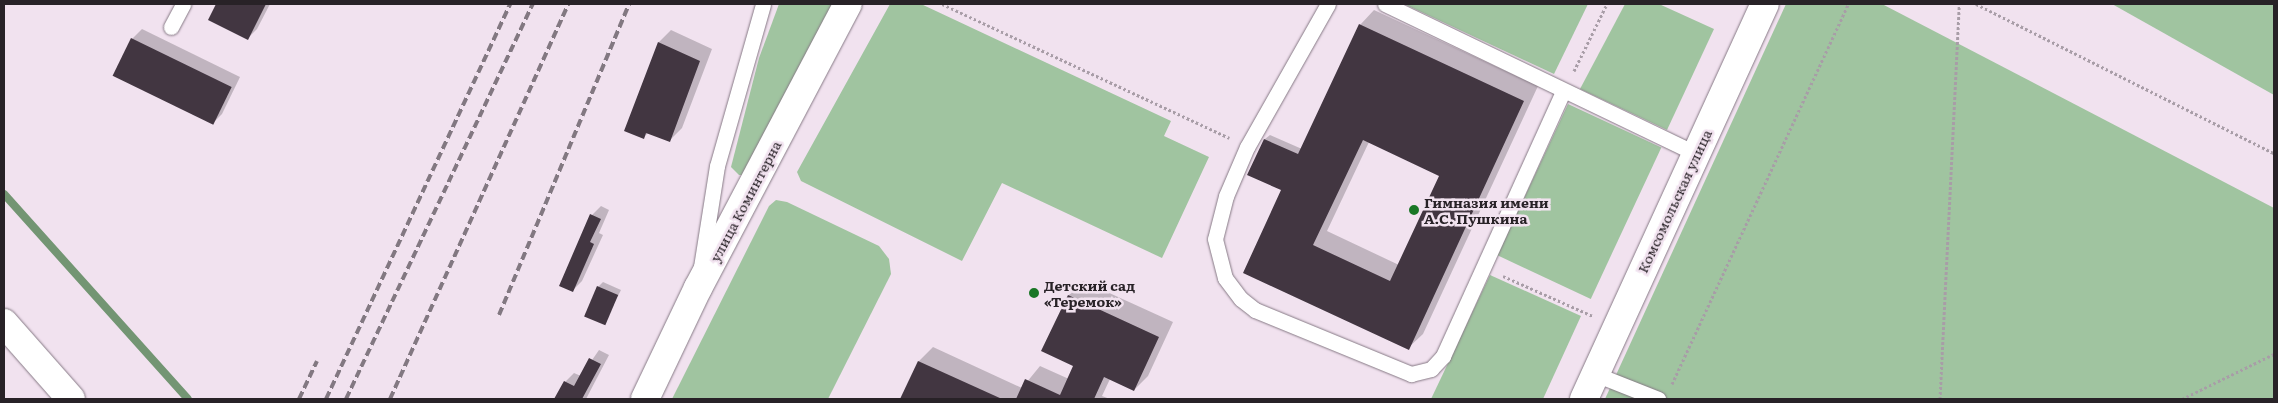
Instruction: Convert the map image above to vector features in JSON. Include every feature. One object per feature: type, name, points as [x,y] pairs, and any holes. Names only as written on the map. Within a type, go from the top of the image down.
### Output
[{"type":"street","name":"улица Коминтерна","points":[[645,399],[698,288],[848,4]]},
{"type":"street","name":"Комсомольская улица","points":[[1584,399],[1765,4]]},
{"type":"street","points":[[4,323],[72,399]]},
{"type":"lane","points":[[171,28],[184,4]]},
{"type":"lane","points":[[698,288],[717,166],[763,4]]},
{"type":"lane","points":[[1328,4],[1248,147],[1226,196],[1215,240],[1225,278],[1240,299],[1255,310],[1411,374],[1431,369],[1443,356],[1563,92]]},
{"type":"lane","points":[[1385,4],[1563,92],[1696,154]]},
{"type":"lane","points":[[1595,374],[1664,395]]},
{"type":"path","points":[[942,4],[1224,136]]},
{"type":"path","points":[[1563,92],[1607,4]]},
{"type":"path","points":[[1664,395],[1848,4]]},
{"type":"path","points":[[1940,399],[1959,4]]},
{"type":"path","points":[[1976,4],[2274,153]]},
{"type":"path","points":[[1499,274],[1616,326]]},
{"type":"path","points":[[2182,399],[2274,354]]},
{"type":"green space","points":[[779,4],[838,4],[743,175],[739,175],[731,167],[759,58]]},
{"type":"green space","points":[[890,4],[921,4],[1171,121],[1164,136],[1209,157],[1162,258],[1002,183],[962,261],[801,181],[797,172]]},
{"type":"green space","points":[[1404,4],[1588,4],[1554,74]]},
{"type":"green space","points":[[1625,4],[1659,4],[1714,29],[1667,130],[1580,89]]},
{"type":"green space","points":[[1786,4],[1882,4],[2274,208],[2274,399],[1605,399]]},
{"type":"green space","points":[[2112,4],[2274,4],[2274,95]]},
{"type":"green space","points":[[1568,104],[1661,148],[1591,299],[1497,255]]},
{"type":"green space","points":[[776,200],[787,202],[879,246],[889,259],[891,274],[828,399],[672,399],[769,206]]},
{"type":"green space","points":[[1490,275],[1581,316],[1543,399],[1431,399]]},
{"type":"building","points":[[216,4],[266,4],[248,40],[208,20]]},
{"type":"building","points":[[1359,24],[1524,101],[1409,350],[1243,273],[1281,190],[1247,175],[1264,139],[1298,154]],"holes":[[[1363,140],[1439,176],[1390,281],[1313,245]]]},
{"type":"building","points":[[131,38],[232,87],[213,125],[113,76]]},
{"type":"building","points":[[658,42],[700,61],[670,142],[646,133],[644,139],[624,131]]},
{"type":"building","points":[[590,214],[601,219],[590,242],[594,244],[573,292],[559,286]]},
{"type":"building","points":[[597,286],[618,295],[605,325],[584,316]]},
{"type":"building","points":[[1068,295],[1159,337],[1134,391],[1104,377],[1094,399],[1016,399],[1025,379],[1060,395],[1073,366],[1041,351]]},
{"type":"building","points":[[589,358],[601,364],[582,399],[554,399],[564,381],[574,386]]},
{"type":"building","points":[[918,361],[1002,399],[900,399]]},
{"type":"waterway","points":[[4,194],[188,399]]},
{"type":"railway","points":[[326,399],[510,4]]},
{"type":"railway","points":[[346,399],[533,4]]},
{"type":"railway","points":[[390,399],[568,4]]},
{"type":"railway","points":[[499,315],[629,4]]},
{"type":"railway","points":[[299,399],[317,361]]},
{"type":"place","name":"Гимназия имени А.С. Пушкина","points":[[1414,210]]},
{"type":"place","name":"Детский сад «Теремок»","points":[[1034,293]]}]
